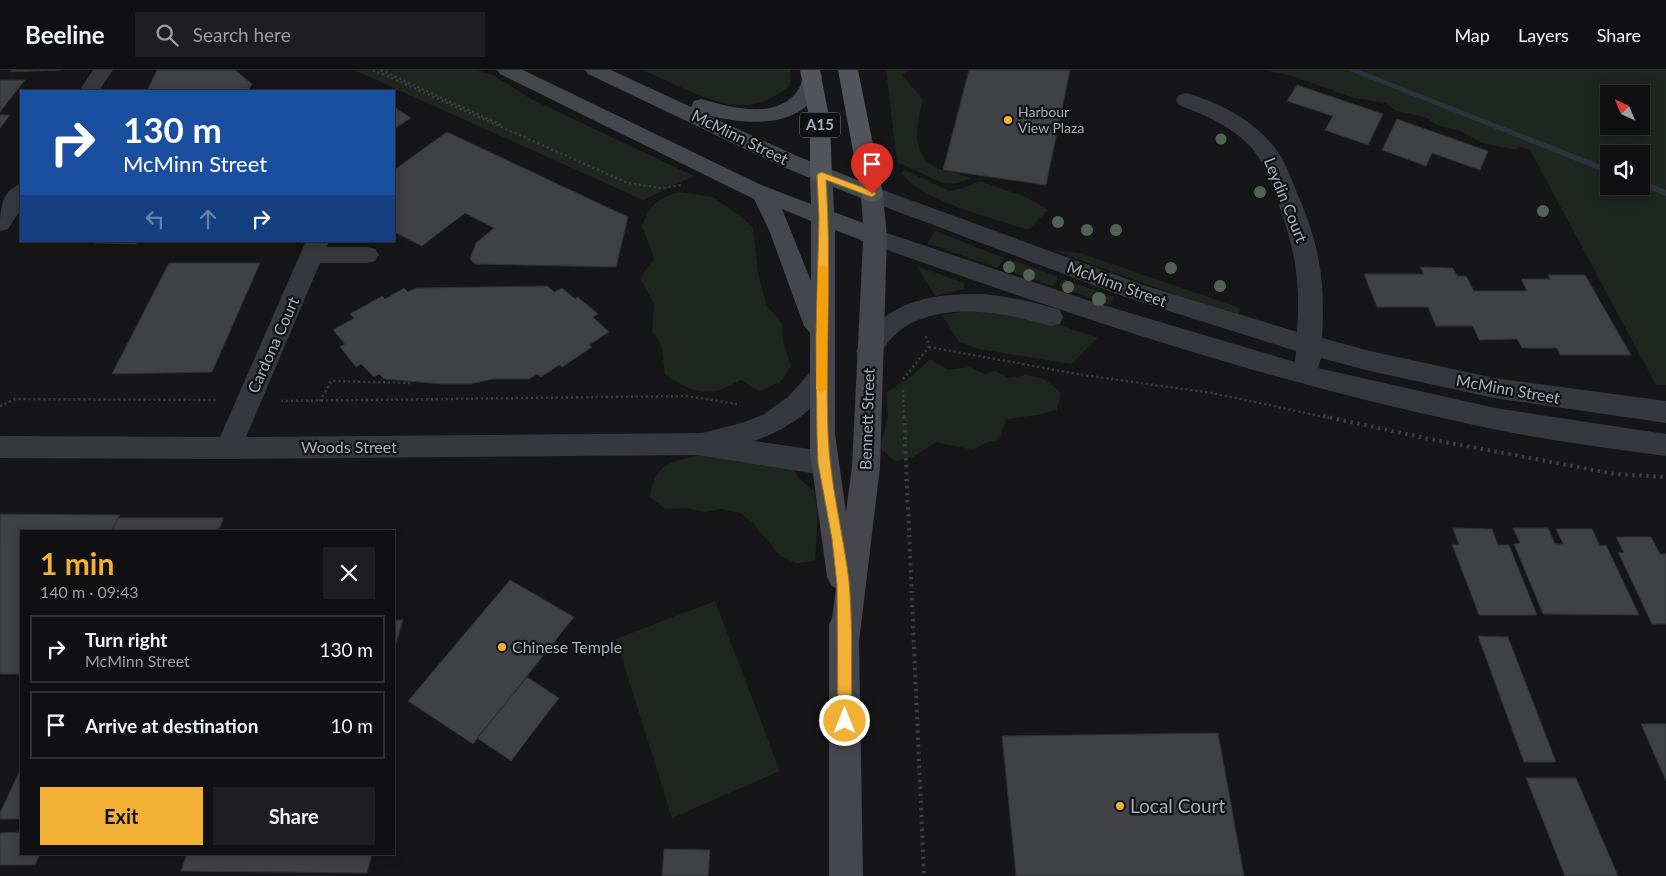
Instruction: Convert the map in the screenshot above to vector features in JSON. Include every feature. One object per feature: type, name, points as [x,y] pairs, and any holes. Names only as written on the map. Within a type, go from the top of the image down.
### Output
[{"type":"main road","name":"A15","points":[[848,70],[872,194]]},
{"type":"main road","name":"A15","points":[[811,73],[820,122],[821,175]]},
{"type":"street","points":[[90,90],[103,70]]},
{"type":"street","name":"McMinn Street","points":[[507,70],[763,194],[875,237],[1044,296],[1135,325],[1308,375],[1449,409],[1582,434],[1666,445]]},
{"type":"street","name":"McMinn Street","points":[[595,70],[821,175],[1134,291],[1217,319],[1309,345],[1431,375],[1494,388],[1666,412]]},
{"type":"street","points":[[649,94],[736,115],[758,116],[780,111],[797,102],[808,91],[811,73]]},
{"type":"street","name":"Leydin Court","points":[[1186,100],[1209,108],[1229,120],[1262,146],[1273,163],[1304,239],[1308,256],[1311,296],[1308,375]]},
{"type":"street","name":"Bennett Street","points":[[821,175],[824,218],[821,337],[824,463],[838,539],[843,584],[846,876]]},
{"type":"street","points":[[0,223],[20,193]]},
{"type":"street","name":"Bennett Street","points":[[763,194],[780,230],[790,261],[821,337]]},
{"type":"street","name":"Bennett Street","points":[[844,643],[866,467],[869,351],[875,237],[872,194]]},
{"type":"street","points":[[315,248],[367,255]]},
{"type":"street","name":"Cardona Court","points":[[228,448],[315,248]]},
{"type":"street","name":"McMinn Street","points":[[869,351],[882,331],[906,313],[948,303],[980,301],[1020,307],[1185,357],[1240,368],[1308,375]]},
{"type":"street","name":"Woods Street","points":[[698,444],[750,432],[778,420],[802,402],[821,377]]},
{"type":"street","name":"Woods Street","points":[[0,447],[228,448],[698,444],[824,463]]},
{"type":"path","points":[[373,70],[628,183],[660,188],[682,185]]},
{"type":"path","points":[[381,70],[629,182],[661,187],[690,186]]},
{"type":"path","points":[[924,876],[902,377],[929,347],[1083,375],[1212,393],[1429,439],[1615,474],[1666,477]]},
{"type":"path","points":[[320,401],[331,381],[413,383]]},
{"type":"path","points":[[0,406],[16,399],[320,401],[687,396],[710,398],[741,405]]},
{"type":"shaded area","points":[[354,70],[477,70],[495,76],[531,99],[694,176],[643,200]]},
{"type":"shaded area","points":[[642,70],[791,71],[790,85],[773,97],[759,103],[737,105],[701,96]]},
{"type":"shaded area","points":[[886,70],[910,70],[902,75],[923,99],[917,131],[920,150],[925,158],[932,165],[943,170],[970,178],[958,183],[945,184],[897,162]]},
{"type":"shaded area","points":[[1265,70],[1666,70],[1666,385],[1656,385],[1530,150],[1519,146],[1517,150],[1482,143],[1460,131],[1437,125],[1425,117],[1396,111],[1385,103],[1354,98],[1289,75]]},
{"type":"shaded area","points":[[905,170],[949,191],[980,181],[1028,198],[1048,210],[1028,230],[942,201],[912,184],[901,173]]},
{"type":"shaded area","points":[[679,192],[713,197],[743,218],[753,228],[758,273],[766,305],[782,323],[783,342],[791,366],[780,382],[759,391],[741,380],[719,390],[709,392],[695,390],[682,385],[665,374],[661,343],[652,332],[654,304],[640,278],[654,258],[642,226],[648,212],[655,203]]},
{"type":"shaded area","points":[[935,231],[1004,258],[998,268],[927,243]]},
{"type":"shaded area","points":[[1053,250],[1080,253],[1240,308],[1239,314],[1182,297]]},
{"type":"shaded area","points":[[1010,259],[1058,277],[1053,286],[1003,269]]},
{"type":"shaded area","points":[[917,266],[964,283],[965,289],[935,296]]},
{"type":"shaded area","points":[[1063,279],[1114,297],[1110,305],[1059,287]]},
{"type":"shaded area","points":[[975,310],[1056,324],[1098,338],[1071,364],[979,349],[959,342],[942,315]]},
{"type":"shaded area","points":[[930,359],[948,370],[969,367],[985,374],[995,371],[1009,378],[1026,375],[1044,379],[1061,393],[1057,410],[1038,415],[1006,419],[999,440],[985,443],[973,450],[936,442],[913,457],[895,461],[880,448],[888,416],[886,393],[913,375]]},
{"type":"shaded area","points":[[706,453],[793,466],[797,477],[814,491],[818,507],[815,561],[796,563],[780,556],[754,524],[741,513],[720,509],[706,512],[688,508],[665,509],[650,497],[656,476],[661,469],[676,461]]},
{"type":"shaded area","points":[[715,601],[780,771],[672,818],[616,639]]},
{"type":"building","points":[[12,70],[61,70],[10,72]]},
{"type":"building","points":[[157,70],[235,70],[252,84],[249,89],[250,90],[147,90]]},
{"type":"building","name":"Harbour View Plaza","points":[[969,70],[1070,70],[1046,185],[943,170]]},
{"type":"building","points":[[0,80],[25,80],[0,112]]},
{"type":"building","points":[[1297,85],[1383,114],[1368,145],[1325,130],[1333,116],[1287,101]]},
{"type":"building","points":[[395,108],[411,118],[395,128]]},
{"type":"building","points":[[0,115],[10,115],[0,128]]},
{"type":"building","points":[[1397,119],[1488,151],[1480,170],[1432,153],[1426,166],[1382,150]]},
{"type":"building","points":[[447,132],[628,217],[616,267],[475,264],[470,259],[476,243],[494,228],[465,213],[422,246],[395,232],[395,169]]},
{"type":"building","points":[[94,242],[137,242],[136,244]]},
{"type":"building","points":[[169,263],[260,263],[212,372],[112,374]]},
{"type":"building","points":[[1420,267],[1453,268],[1457,276],[1466,276],[1474,291],[1527,291],[1521,279],[1550,279],[1548,275],[1585,275],[1631,355],[1560,355],[1557,348],[1522,348],[1517,339],[1479,340],[1473,326],[1436,326],[1428,307],[1377,307],[1364,274],[1424,274]]},
{"type":"building","points":[[547,286],[554,292],[562,288],[575,299],[578,297],[598,314],[593,317],[609,332],[589,345],[592,347],[562,367],[559,365],[541,377],[537,374],[529,379],[493,379],[470,384],[443,384],[384,379],[379,374],[374,377],[361,364],[356,367],[340,347],[345,344],[333,330],[354,318],[350,314],[382,296],[385,299],[404,288],[408,292],[416,288]]},
{"type":"building","points":[[0,514],[120,515],[112,530],[20,530],[20,674],[0,674]]},
{"type":"building","points":[[118,518],[224,518],[218,530],[112,530]]},
{"type":"building","points":[[1453,528],[1492,529],[1498,545],[1509,545],[1537,615],[1479,615],[1452,544],[1459,545]]},
{"type":"building","points":[[1513,528],[1548,528],[1555,544],[1563,544],[1556,529],[1592,529],[1600,546],[1606,545],[1639,615],[1543,614],[1514,544],[1520,543]]},
{"type":"building","points":[[1616,537],[1651,537],[1660,554],[1666,554],[1666,624],[1652,624],[1618,552],[1624,553]]},
{"type":"building","name":"Chinese Temple","points":[[510,580],[574,617],[473,744],[408,701]]},
{"type":"building","points":[[395,620],[403,620],[395,648]]},
{"type":"building","points":[[1478,636],[1508,637],[1556,762],[1524,762]]},
{"type":"building","points":[[527,677],[559,698],[511,761],[477,738]]},
{"type":"building","points":[[1641,724],[1666,724],[1666,781]]},
{"type":"building","name":"Local Court","points":[[1218,733],[1244,876],[1016,876],[1002,736]]},
{"type":"building","points":[[20,770],[20,819],[0,819],[0,813]]},
{"type":"building","points":[[1526,778],[1576,778],[1618,876],[1565,876]]},
{"type":"building","points":[[20,832],[20,855],[40,855],[35,865],[0,865],[0,833]]},
{"type":"building","points":[[664,849],[710,850],[708,876],[662,876]]},
{"type":"building","points":[[187,855],[372,855],[367,873],[181,871]]},
{"type":"waterway","points":[[1352,70],[1600,167]]},
{"type":"waterway","points":[[1650,187],[1666,193]]},
{"type":"slow traffic","points":[[821,389],[823,268]]},
{"type":"place","name":"Harbour View Plaza","points":[[1008,120]]},
{"type":"place","name":"Chinese Temple","points":[[502,647]]},
{"type":"place","name":"Local Court","points":[[1120,806]]},
{"type":"route","points":[[845,721],[843,584],[838,539],[824,463],[822,434],[821,337],[824,218],[821,175],[872,194]]}]
